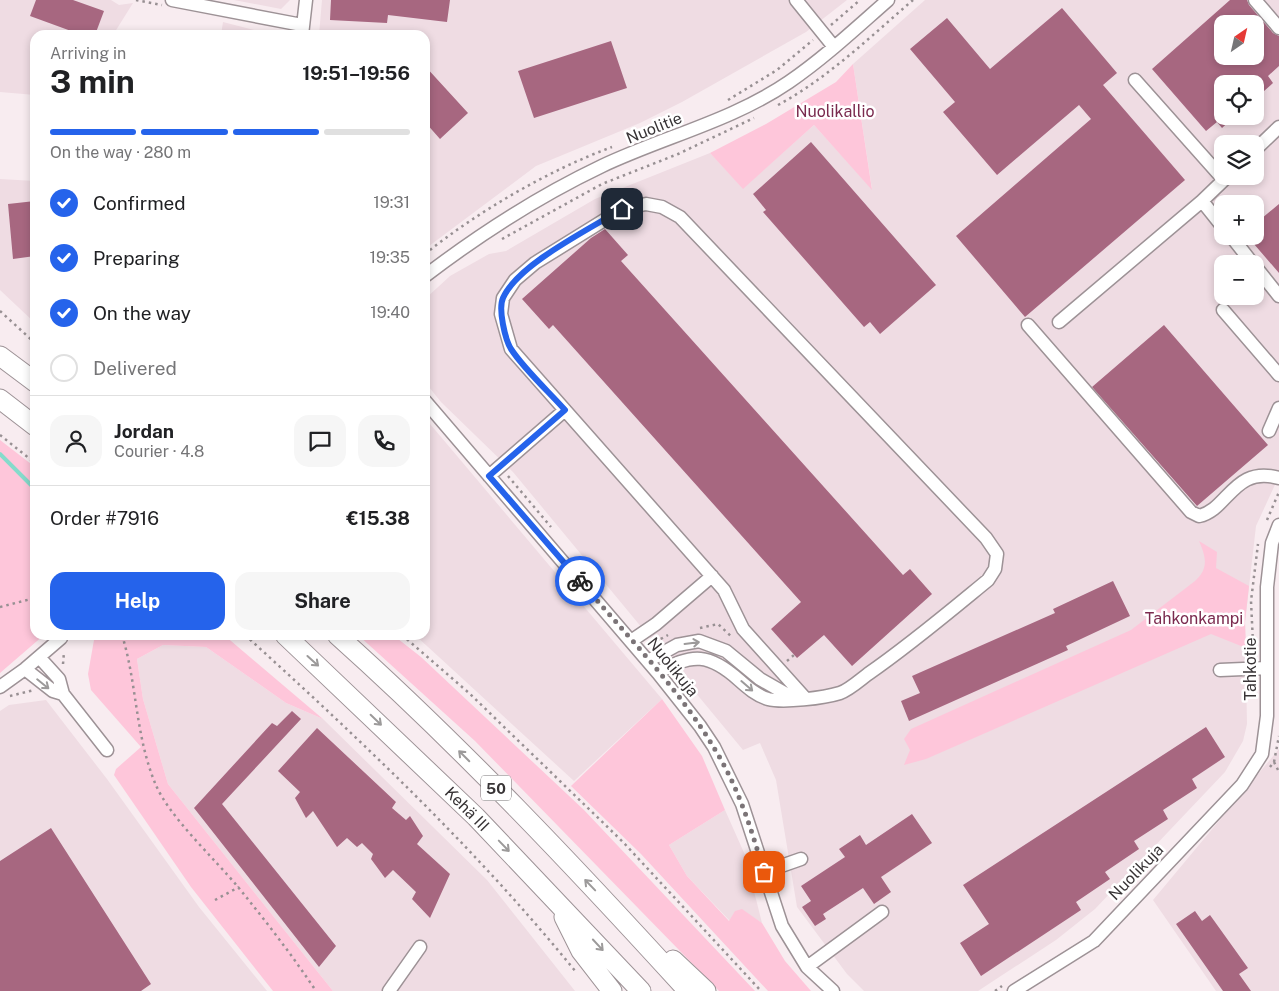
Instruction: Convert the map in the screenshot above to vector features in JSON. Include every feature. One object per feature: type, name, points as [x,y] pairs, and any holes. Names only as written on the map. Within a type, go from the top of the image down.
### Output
[{"type":"highway","points":[[0,356],[30,378]]},
{"type":"highway","points":[[0,399],[30,422]]},
{"type":"highway","name":"Kehä III","points":[[290,640],[420,762],[553,896],[641,991]]},
{"type":"highway","name":"50","points":[[342,640],[443,735],[623,920],[688,991]]},
{"type":"highway","points":[[553,896],[581,951],[612,991]]},
{"type":"highway","points":[[623,920],[694,978],[706,991]]},
{"type":"street","points":[[172,0],[302,30],[306,0]]},
{"type":"street","points":[[796,0],[834,47]]},
{"type":"street","name":"Nuolitie","points":[[430,272],[453,255],[544,196],[603,165],[722,118],[788,83],[834,47],[888,0]]},
{"type":"street","points":[[1255,0],[1279,28]]},
{"type":"street","points":[[1135,80],[1214,165]]},
{"type":"street","points":[[1264,141],[1279,127]]},
{"type":"street","points":[[1059,322],[1219,185]]},
{"type":"street","points":[[1202,201],[1214,216]]},
{"type":"street","points":[[658,673],[678,661],[694,658],[710,660],[723,666],[752,692],[769,699],[800,699],[841,693],[888,660],[988,580],[995,569],[997,554],[986,538],[680,217],[662,207],[646,204],[622,209],[535,263],[515,280],[503,298],[501,314],[511,349],[724,590],[743,629],[800,699]]},
{"type":"street","points":[[1238,245],[1246,255]]},
{"type":"street","points":[[1264,277],[1279,296]]},
{"type":"street","points":[[1223,310],[1279,375]]},
{"type":"street","points":[[1028,325],[1191,512],[1199,516],[1206,515],[1236,486],[1253,478],[1266,474],[1279,478]]},
{"type":"street","name":"Nuolikuja","points":[[430,407],[648,660],[709,740],[731,778],[751,827],[782,926],[807,967],[832,991]]},
{"type":"street","points":[[1270,431],[1279,408]]},
{"type":"street","points":[[489,476],[565,410]]},
{"type":"street","name":"Tahkotie","points":[[1262,754],[1267,716],[1261,668],[1266,587],[1272,543],[1279,525]]},
{"type":"street","points":[[631,641],[656,624],[712,576]]},
{"type":"street","points":[[0,687],[25,669],[58,640]]},
{"type":"street","points":[[648,660],[677,645],[699,641],[726,651],[760,679],[800,699]]},
{"type":"street","points":[[39,657],[59,679],[63,694],[107,750]]},
{"type":"street","points":[[1220,670],[1261,668]]},
{"type":"street","points":[[25,669],[53,691],[63,694]]},
{"type":"street","name":"Nuolikuja","points":[[1009,988],[1094,941],[1242,785],[1262,754]]},
{"type":"street","points":[[764,872],[802,859]]},
{"type":"street","points":[[807,967],[882,912]]},
{"type":"street","points":[[389,991],[420,947]]},
{"type":"path","points":[[724,102],[777,70],[860,0]]},
{"type":"path","points":[[430,250],[445,238],[536,181],[617,145]]},
{"type":"path","points":[[0,311],[30,338]]},
{"type":"path","points":[[0,435],[30,458]]},
{"type":"path","points":[[1264,526],[1279,492]]},
{"type":"path","points":[[1259,542],[1251,602],[1261,668]]},
{"type":"path","points":[[0,607],[30,599]]},
{"type":"path","points":[[123,640],[140,737],[155,785],[165,802],[239,887],[316,991]]},
{"type":"path","points":[[251,640],[358,737],[487,868],[580,977]]},
{"type":"path","points":[[408,640],[483,706],[623,842],[761,991]]},
{"type":"path","points":[[1274,762],[1279,772]]},
{"type":"path","points":[[215,900],[239,887]]},
{"type":"path","points":[[995,991],[1009,988]]},
{"type":"shaded area","points":[[0,0],[111,0],[119,5],[133,3],[116,30],[30,30],[30,95],[0,92]]},
{"type":"shaded area","points":[[234,0],[290,0],[281,9]]},
{"type":"shaded area","points":[[322,0],[847,0],[806,32],[682,102],[640,123],[536,166],[430,245],[430,30],[319,30]]},
{"type":"shaded area","points":[[925,0],[1279,0],[1279,476],[1256,526],[1245,622],[1247,724],[1243,741],[1225,772],[1095,909],[1056,940],[978,991],[864,991],[847,974],[797,907],[776,780],[760,743],[743,750],[513,472],[441,402],[430,388],[430,294],[450,276],[489,254],[506,251],[595,199],[710,153],[743,188],[814,125],[872,189],[853,64]]},
{"type":"shaded area","points":[[223,22],[254,30],[222,30]]},
{"type":"shaded area","points":[[0,179],[30,181],[30,318],[0,290]]},
{"type":"shaded area","points":[[430,424],[662,699],[574,781],[420,640],[430,640]]},
{"type":"shaded area","points":[[163,645],[206,647],[286,703],[323,719],[487,880],[575,991],[333,991],[168,784],[143,699],[137,659]]},
{"type":"shaded area","points":[[46,700],[107,779],[199,907],[267,991],[0,991],[0,711],[9,705]]},
{"type":"shaded area","points":[[1279,749],[1279,991],[1216,991],[1153,900]]},
{"type":"shaded area","points":[[725,810],[745,855],[762,923],[754,918],[730,921],[687,876],[669,845]]},
{"type":"green space","name":"Nuolikallio","points":[[853,64],[872,190],[814,125],[743,189],[710,153],[766,124],[836,82]]},
{"type":"green space","points":[[0,440],[30,463],[30,640],[38,640],[0,673]]},
{"type":"green space","name":"Tahkonkampi","points":[[1199,541],[1217,552],[1216,568],[1249,586],[1245,622],[1246,648],[1211,634],[926,759],[904,765],[910,750],[904,739],[911,729],[1131,630],[1195,581],[1203,572],[1205,557]]},
{"type":"green space","points":[[94,640],[230,640],[323,719],[286,703],[206,647],[163,645],[137,659],[143,699],[168,784],[333,991],[273,991],[191,887],[114,775],[116,769],[141,747],[91,690],[88,674]]},
{"type":"green space","points":[[364,640],[399,640],[421,657],[584,810],[755,991],[719,991],[475,741]]},
{"type":"green space","points":[[662,699],[702,756],[725,810],[669,845],[687,876],[729,921],[735,911],[742,909],[762,923],[785,961],[811,991],[768,991],[641,854],[571,786]]},
{"type":"building","points":[[36,0],[73,0],[104,11],[97,30],[68,30],[30,16]]},
{"type":"building","points":[[331,0],[450,0],[447,22],[388,15],[387,23],[330,20]]},
{"type":"building","points":[[1230,0],[1247,0],[1258,15],[1214,15],[1214,65],[1264,65],[1264,22],[1273,33],[1279,36],[1279,66],[1268,76],[1273,83],[1264,91],[1264,75],[1214,75],[1214,124],[1206,131],[1152,69]]},
{"type":"building","points":[[1062,8],[1117,73],[1103,85],[1185,180],[1025,317],[956,236],[1091,119],[1079,105],[997,175],[943,112],[955,102],[910,49],[947,18],[990,69]]},
{"type":"building","points":[[611,41],[627,88],[534,118],[518,71]]},
{"type":"building","points":[[430,71],[468,113],[440,139],[430,128]]},
{"type":"building","points":[[811,142],[936,285],[880,334],[870,322],[864,327],[763,212],[766,210],[753,194]]},
{"type":"building","points":[[30,202],[30,257],[13,259],[8,204]]},
{"type":"building","points":[[1279,204],[1279,273],[1255,245],[1264,245],[1264,216]]},
{"type":"building","points":[[605,229],[628,255],[621,261],[903,575],[910,569],[932,594],[852,666],[824,635],[797,658],[771,629],[801,602],[553,325],[549,329],[522,299],[591,238]]},
{"type":"building","points":[[1164,325],[1268,445],[1197,506],[1092,387]]},
{"type":"building","points":[[1113,581],[1130,616],[1066,646],[1068,650],[909,721],[901,701],[920,693],[912,676],[1055,613],[1053,609]]},
{"type":"building","points":[[292,711],[301,719],[222,804],[336,946],[319,967],[194,808],[272,723],[277,726]]},
{"type":"building","points":[[1206,727],[1225,757],[1192,779],[1197,788],[1163,810],[1168,819],[1134,841],[1139,849],[1105,872],[1110,879],[1076,902],[1081,910],[981,976],[960,943],[989,924],[963,885]]},
{"type":"building","points":[[317,728],[396,802],[392,808],[406,820],[410,816],[423,836],[417,844],[450,874],[430,918],[412,899],[416,892],[393,870],[385,878],[371,859],[373,854],[362,843],[357,847],[347,838],[337,847],[313,811],[306,818],[295,798],[300,792],[278,771]]},
{"type":"building","points":[[912,814],[932,843],[881,877],[891,892],[874,904],[863,888],[823,914],[826,919],[815,926],[802,907],[811,901],[801,886],[845,857],[839,849],[860,835],[866,845]]},
{"type":"building","points":[[51,828],[151,984],[141,991],[0,991],[0,861]]},
{"type":"building","points":[[1195,911],[1202,921],[1210,915],[1248,968],[1239,974],[1251,991],[1223,991],[1176,924]]},
{"type":"waterway","points":[[0,454],[30,484]]},
{"type":"way so far","points":[[580,581],[658,673],[700,726],[714,747],[731,778],[742,804],[764,872]]},
{"type":"route","points":[[580,581],[489,476],[565,410],[511,349],[501,314],[503,298],[515,280],[535,263],[622,209]]}]
